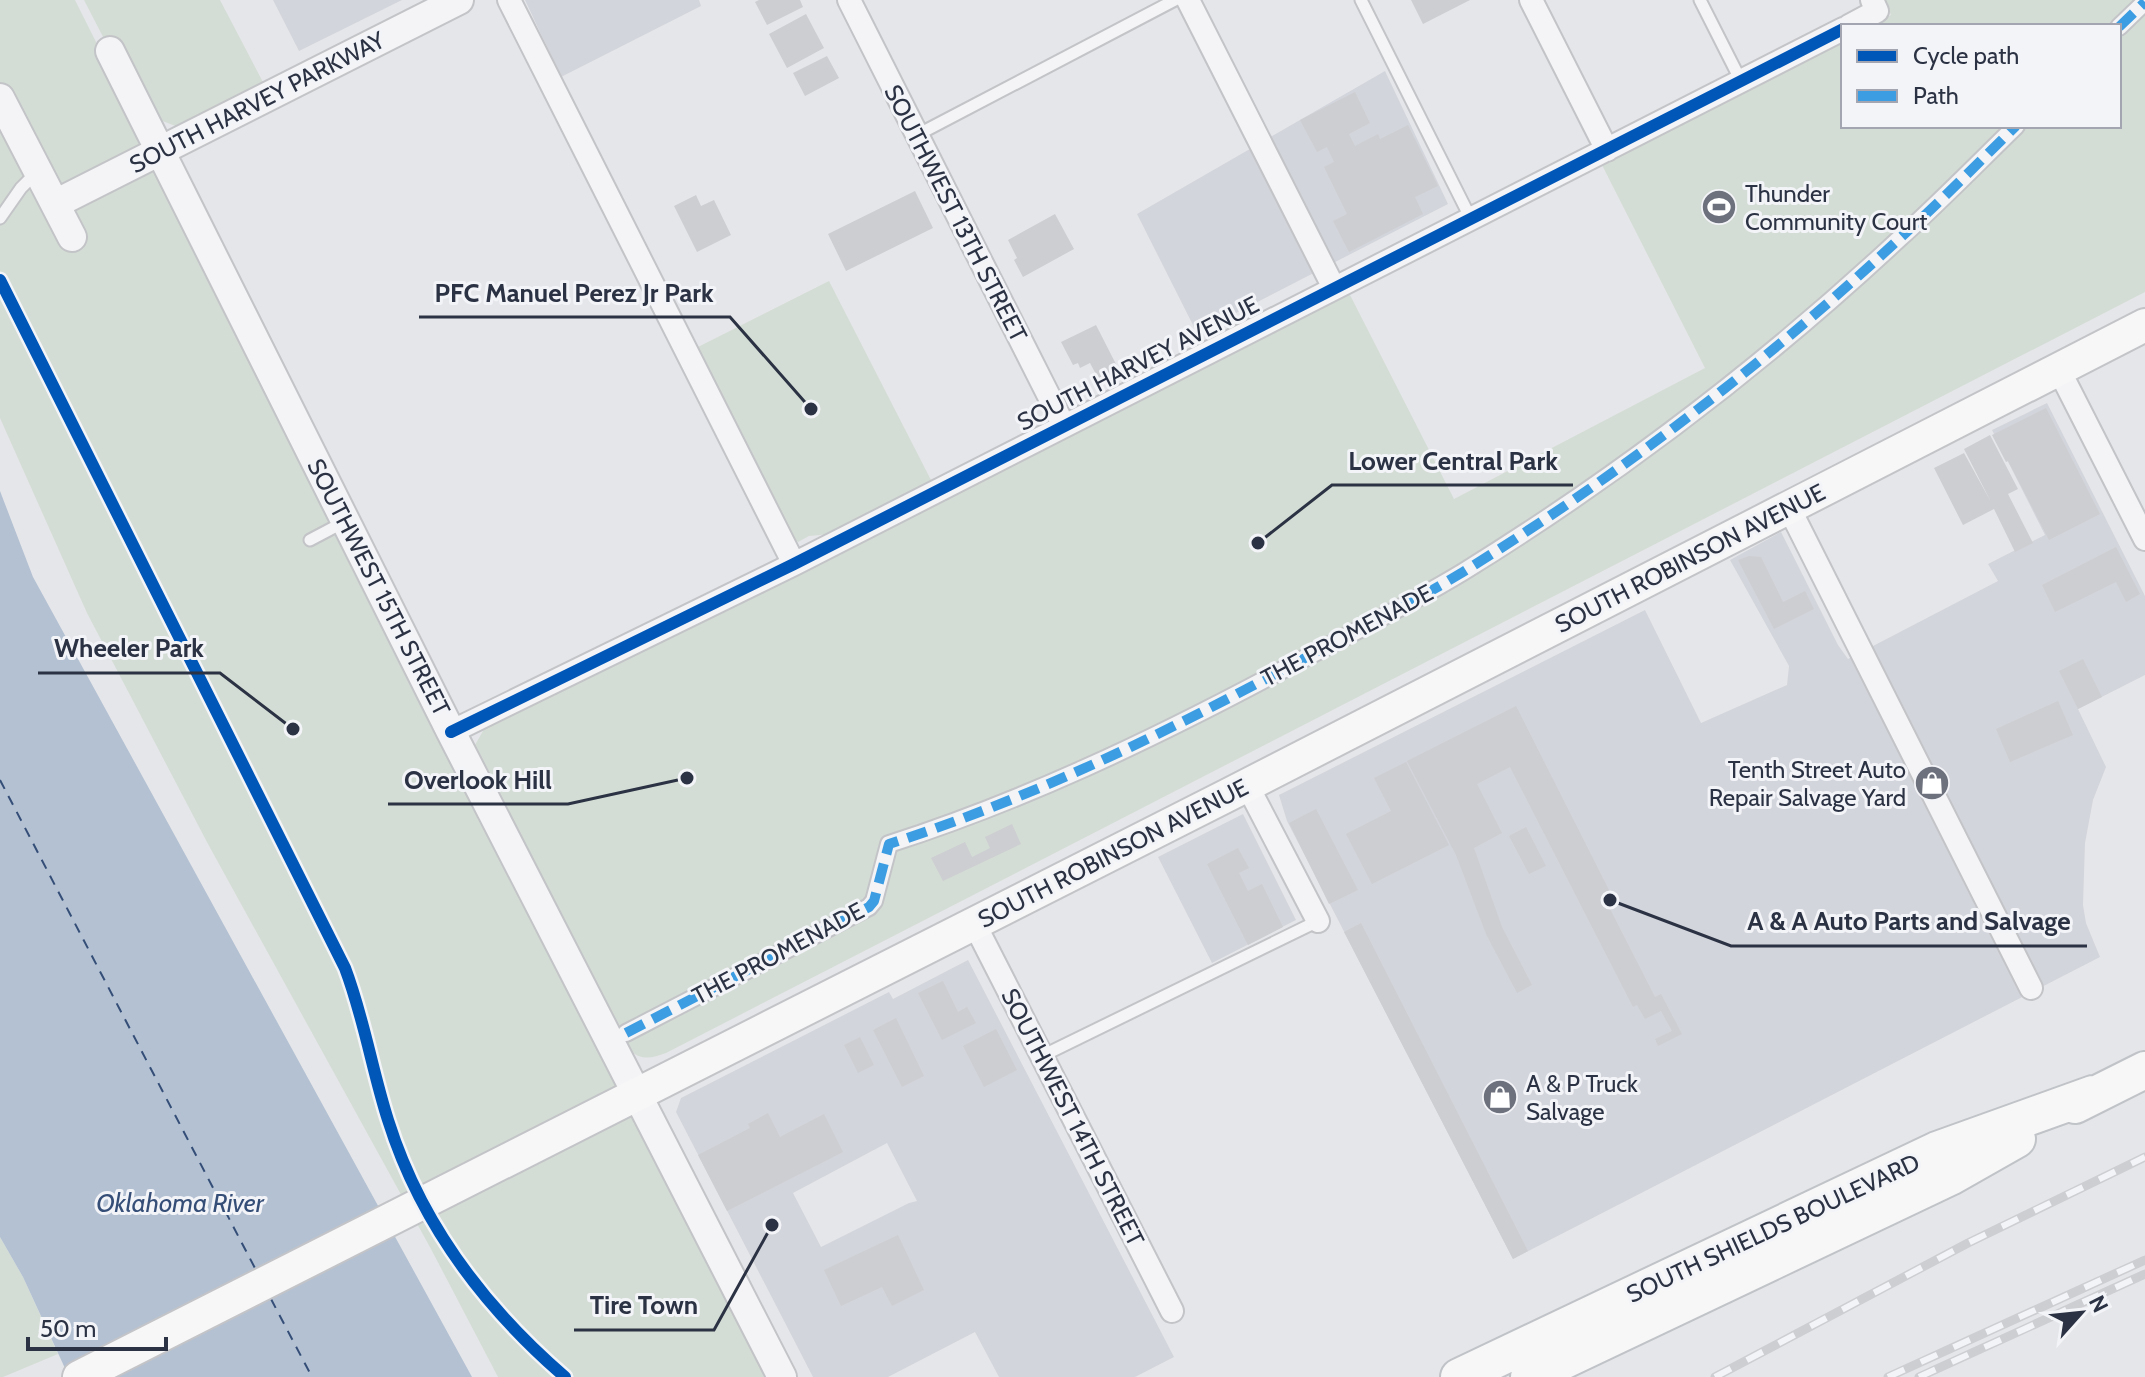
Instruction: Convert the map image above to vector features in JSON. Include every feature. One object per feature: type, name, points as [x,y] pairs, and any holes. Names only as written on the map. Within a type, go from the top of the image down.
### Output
[{"type":"main road","name":"SOUTH ROBINSON AVENUE","points":[[79,1377],[1247,785],[2145,325]]},
{"type":"main road","name":"SOUTH SHIELDS BOULEVARD","points":[[1459,1377],[1937,1150],[2093,1094],[2145,1070]]},
{"type":"main road","name":"SOUTH SHIELDS BOULEVARD","points":[[1529,1377],[1950,1177],[2093,1094]]},
{"type":"street","name":"SOUTH HARVEY PARKWAY","points":[[55,204],[459,0]]},
{"type":"street","points":[[509,0],[794,564]]},
{"type":"street","name":"SOUTHWEST 13TH STREET","points":[[849,0],[1064,426]]},
{"type":"street","points":[[1188,0],[1334,288]]},
{"type":"street","points":[[1531,0],[1607,150]]},
{"type":"street","points":[[2121,25],[2145,2]]},
{"type":"street","points":[[1852,24],[1875,6]]},
{"type":"street","name":"SOUTH HARVEY AVENUE","points":[[451,732],[794,564],[1841,30]]},
{"type":"street","name":"SOUTHWEST 15TH STREET","points":[[110,51],[451,732],[782,1377]]},
{"type":"street","points":[[0,98],[72,237]]},
{"type":"street","name":"THE PROMENADE","points":[[626,1033],[869,907],[874,901],[889,844],[973,816],[1053,783],[1194,717],[1461,573],[1543,520],[1664,435],[1738,377],[1900,239],[2014,128]]},
{"type":"street","points":[[2059,370],[2145,539]]},
{"type":"street","points":[[1789,508],[2031,988]]},
{"type":"street","points":[[1247,785],[1318,921]]},
{"type":"street","name":"SOUTHWEST 14TH STREET","points":[[974,923],[1172,1311]]},
{"type":"lane","points":[[917,135],[1175,0]]},
{"type":"lane","points":[[1361,0],[1471,219]]},
{"type":"lane","points":[[1700,0],[1741,81]]},
{"type":"lane","points":[[0,218],[21,188],[38,172]]},
{"type":"lane","points":[[310,540],[346,521]]},
{"type":"lane","points":[[1042,1056],[1318,921]]},
{"type":"shaded area","points":[[0,0],[75,0],[591,1033],[768,1377],[498,1377],[208,844],[87,613],[0,418]]},
{"type":"shaded area","points":[[84,0],[220,0],[265,86],[178,127],[160,120],[147,122]]},
{"type":"shaded area","points":[[273,0],[402,0],[299,51]]},
{"type":"shaded area","points":[[525,0],[699,0],[701,6],[561,77]]},
{"type":"shaded area","points":[[1884,0],[2145,0],[2145,292],[666,1053],[645,1058],[627,1047],[475,755],[475,745],[487,724],[773,587],[1349,293],[1454,499],[1705,368],[1602,165],[1841,42],[1841,128],[2121,128],[2121,24],[1875,24],[1891,15]]},
{"type":"shaded area","points":[[1385,71],[1448,204],[1197,333],[1137,214]]},
{"type":"shaded area","points":[[829,281],[932,482],[830,534],[809,536],[798,542],[792,537],[696,348]]},
{"type":"shaded area","points":[[2047,403],[2145,596],[2145,675],[2078,709],[2106,767],[2093,800],[2085,843],[2083,905],[2086,923],[2100,957],[1513,1259],[1287,821],[1279,795],[1645,610],[1701,723],[1787,685],[1789,666],[1730,560],[1781,532],[1848,659],[1998,581],[1988,564],[2045,535],[1992,430]]},
{"type":"shaded area","points":[[1243,814],[1296,920],[1212,963],[1158,857]]},
{"type":"shaded area","points":[[968,960],[1174,1357],[1135,1377],[999,1377],[975,1332],[888,1377],[813,1377],[676,1112],[681,1098],[889,992],[893,999]],"holes":[[[887,1143],[917,1201],[821,1247],[793,1193]]]},
{"type":"shaded area","points":[[0,1237],[23,1277],[58,1354],[3,1377],[0,1377]]},
{"type":"water","name":"Oklahoma River","points":[[0,491],[33,577],[472,1377],[69,1377],[23,1277],[0,1237]]},
{"type":"building","points":[[800,0],[803,7],[767,25],[755,2]]},
{"type":"building","points":[[1411,0],[1470,0],[1423,24]]},
{"type":"building","points":[[806,14],[824,48],[787,68],[769,34]]},
{"type":"building","points":[[827,56],[839,78],[805,96],[793,73]]},
{"type":"building","points":[[1355,92],[1370,123],[1349,134],[1355,146],[1378,134],[1380,139],[1408,125],[1438,186],[1415,197],[1423,214],[1349,252],[1333,221],[1347,214],[1324,167],[1334,162],[1327,147],[1317,152],[1300,120]]},
{"type":"building","points":[[915,191],[933,228],[846,271],[828,234]]},
{"type":"building","points":[[696,195],[701,206],[714,200],[731,235],[697,252],[674,206]]},
{"type":"building","points":[[1055,214],[1074,249],[1023,277],[1008,240]]},
{"type":"building","points":[[1096,325],[1120,372],[1100,382],[1090,363],[1080,368],[1078,363],[1073,365],[1061,342]]},
{"type":"building","points":[[2046,408],[2100,514],[2049,540],[1992,435]]},
{"type":"building","points":[[1990,435],[2018,489],[2008,494],[2033,543],[2015,552],[1994,509],[1963,525],[1934,468],[1964,453],[1991,502],[1964,449]]},
{"type":"building","points":[[2116,547],[2140,594],[2126,602],[2116,582],[2055,612],[2042,585]]},
{"type":"building","points":[[1749,556],[1761,557],[1783,602],[1805,591],[1814,609],[1774,629],[1738,560]]},
{"type":"building","points":[[2083,659],[2102,697],[2078,709],[2059,671]]},
{"type":"building","points":[[2058,701],[2073,735],[2010,762],[1996,729]]},
{"type":"building","points":[[1516,706],[1615,902],[1608,905],[1655,997],[1661,994],[1682,1034],[1658,1046],[1655,1039],[1672,1031],[1661,1011],[1645,1019],[1637,1005],[1633,1007],[1510,767],[1477,784],[1502,833],[1474,848],[1502,927],[1532,985],[1517,993],[1486,934],[1456,855],[1407,761]]},
{"type":"building","points":[[1406,762],[1449,845],[1372,884],[1346,834],[1391,811],[1374,778]]},
{"type":"building","points":[[1316,809],[1358,890],[1329,904],[1289,823]]},
{"type":"building","points":[[1012,824],[1021,844],[943,881],[931,858],[965,842],[972,857],[990,848],[985,837]]},
{"type":"building","points":[[1526,827],[1546,866],[1529,874],[1509,836]]},
{"type":"building","points":[[1238,848],[1249,868],[1239,873],[1248,891],[1262,884],[1283,927],[1248,945],[1207,864]]},
{"type":"building","points":[[1361,923],[1528,1251],[1513,1259],[1344,932]]},
{"type":"building","points":[[943,981],[958,1012],[967,1007],[976,1023],[942,1040],[918,993]]},
{"type":"building","points":[[896,1018],[924,1076],[902,1087],[873,1030]]},
{"type":"building","points":[[996,1029],[1017,1070],[984,1087],[963,1046]]},
{"type":"building","points":[[860,1037],[874,1065],[858,1073],[844,1045]]},
{"type":"building","points":[[768,1113],[780,1137],[824,1114],[843,1152],[727,1211],[698,1155],[750,1128],[748,1124]]},
{"type":"building","points":[[898,1235],[924,1290],[892,1306],[882,1287],[841,1306],[824,1270]]},
{"type":"ferry route","points":[[0,780],[257,1272]]},
{"type":"ferry route","points":[[271,1299],[312,1377]]},
{"type":"railway","points":[[1715,1377],[1968,1243],[2145,1157]]},
{"type":"railway","points":[[1888,1377],[2145,1260]]},
{"type":"railway","points":[[1919,1377],[2145,1274]]},
{"type":"marked path","points":[[2121,25],[2145,2]]},
{"type":"marked path","points":[[626,1033],[869,907],[874,901],[889,844],[1037,789],[1180,723],[1416,599],[1521,535],[1634,457],[1797,330],[1914,225],[2014,128]]},
{"type":"cycle path","points":[[451,732],[794,564],[1841,30]]},
{"type":"cycle path","points":[[0,280],[345,968],[388,1120],[418,1193],[458,1261],[482,1292],[565,1377]]},
{"type":"place","name":"Thunder Community Court","points":[[1719,207]]},
{"type":"place","name":"PFC Manuel Perez Jr Park","points":[[811,409]]},
{"type":"place","name":"Lower Central Park","points":[[1258,543]]},
{"type":"place","name":"Wheeler Park","points":[[293,729]]},
{"type":"place","name":"Overlook Hill","points":[[687,778]]},
{"type":"place","name":"Tenth Street Auto Repair Salvage Yard","points":[[1932,783]]},
{"type":"place","name":"A & A Auto Parts and Salvage","points":[[1610,900]]},
{"type":"place","name":"A & P Truck Salvage","points":[[1500,1097]]},
{"type":"place","name":"Tire Town","points":[[772,1225]]}]
